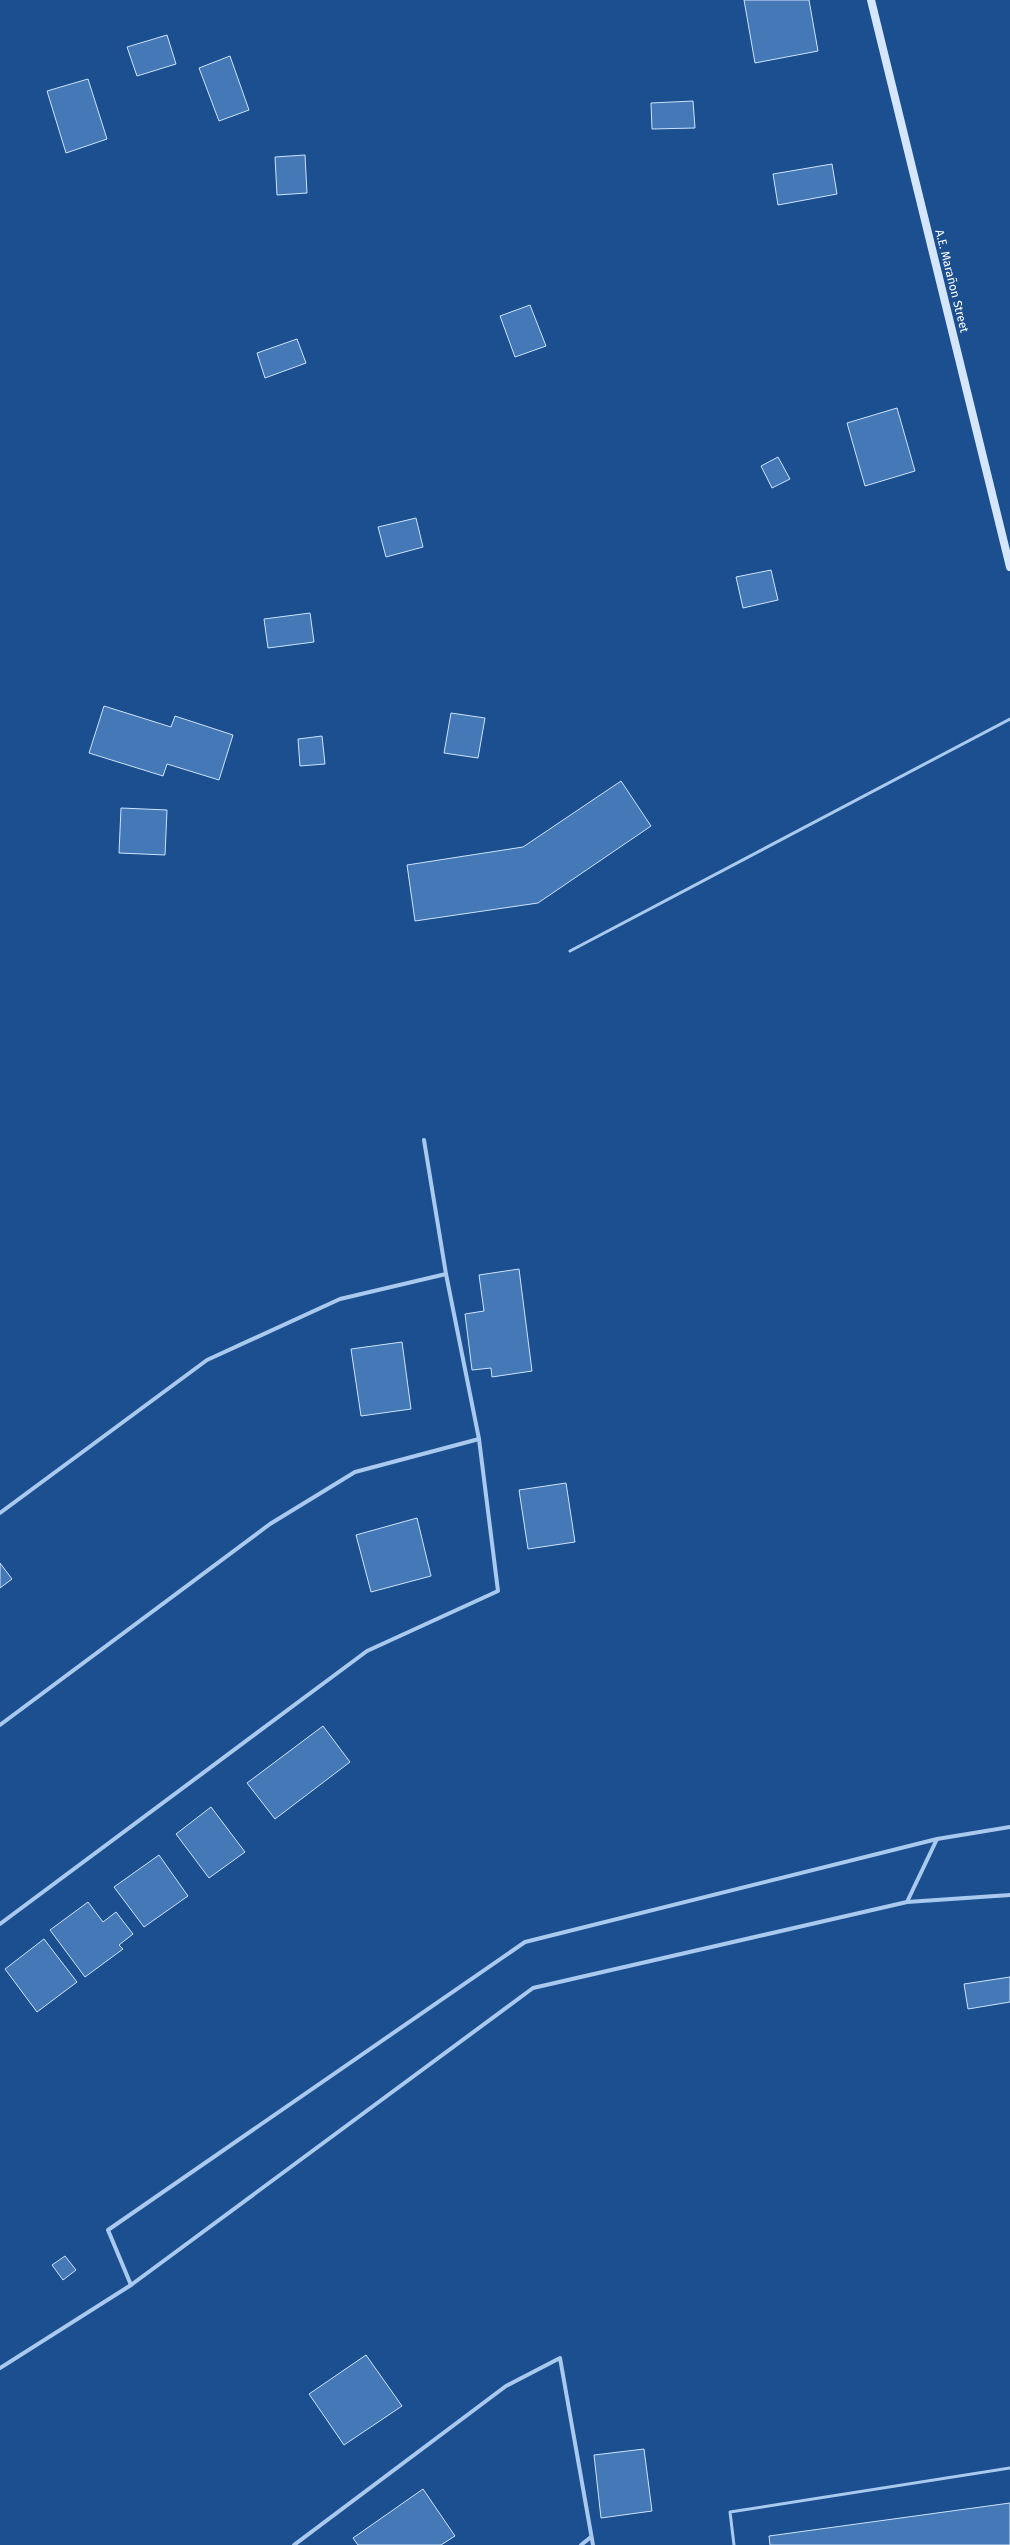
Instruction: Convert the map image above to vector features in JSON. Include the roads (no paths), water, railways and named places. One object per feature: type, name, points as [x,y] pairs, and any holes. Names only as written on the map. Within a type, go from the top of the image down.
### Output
[{"type":"main road","name":"A.E. Marañon Street","points":[[871,0],[1010,567]]},
{"type":"street","points":[[0,1924],[367,1651],[498,1591],[479,1439],[446,1274],[424,1140]]},
{"type":"street","points":[[0,1513],[207,1360],[340,1299],[446,1274]]},
{"type":"street","points":[[0,1725],[270,1524],[355,1472],[479,1439]]},
{"type":"street","points":[[131,2285],[108,2230],[526,1942],[937,1840],[1010,1827]]},
{"type":"street","points":[[907,1902],[937,1840]]},
{"type":"street","points":[[0,2368],[131,2285],[533,1988],[907,1902],[1010,1895]]},
{"type":"street","points":[[294,2545],[506,2386],[560,2358],[593,2545]]},
{"type":"street","points":[[581,2545],[591,2537]]},
{"type":"lane","points":[[570,951],[1010,719]]},
{"type":"lane","points":[[734,2545],[730,2512],[1010,2468]]}]
